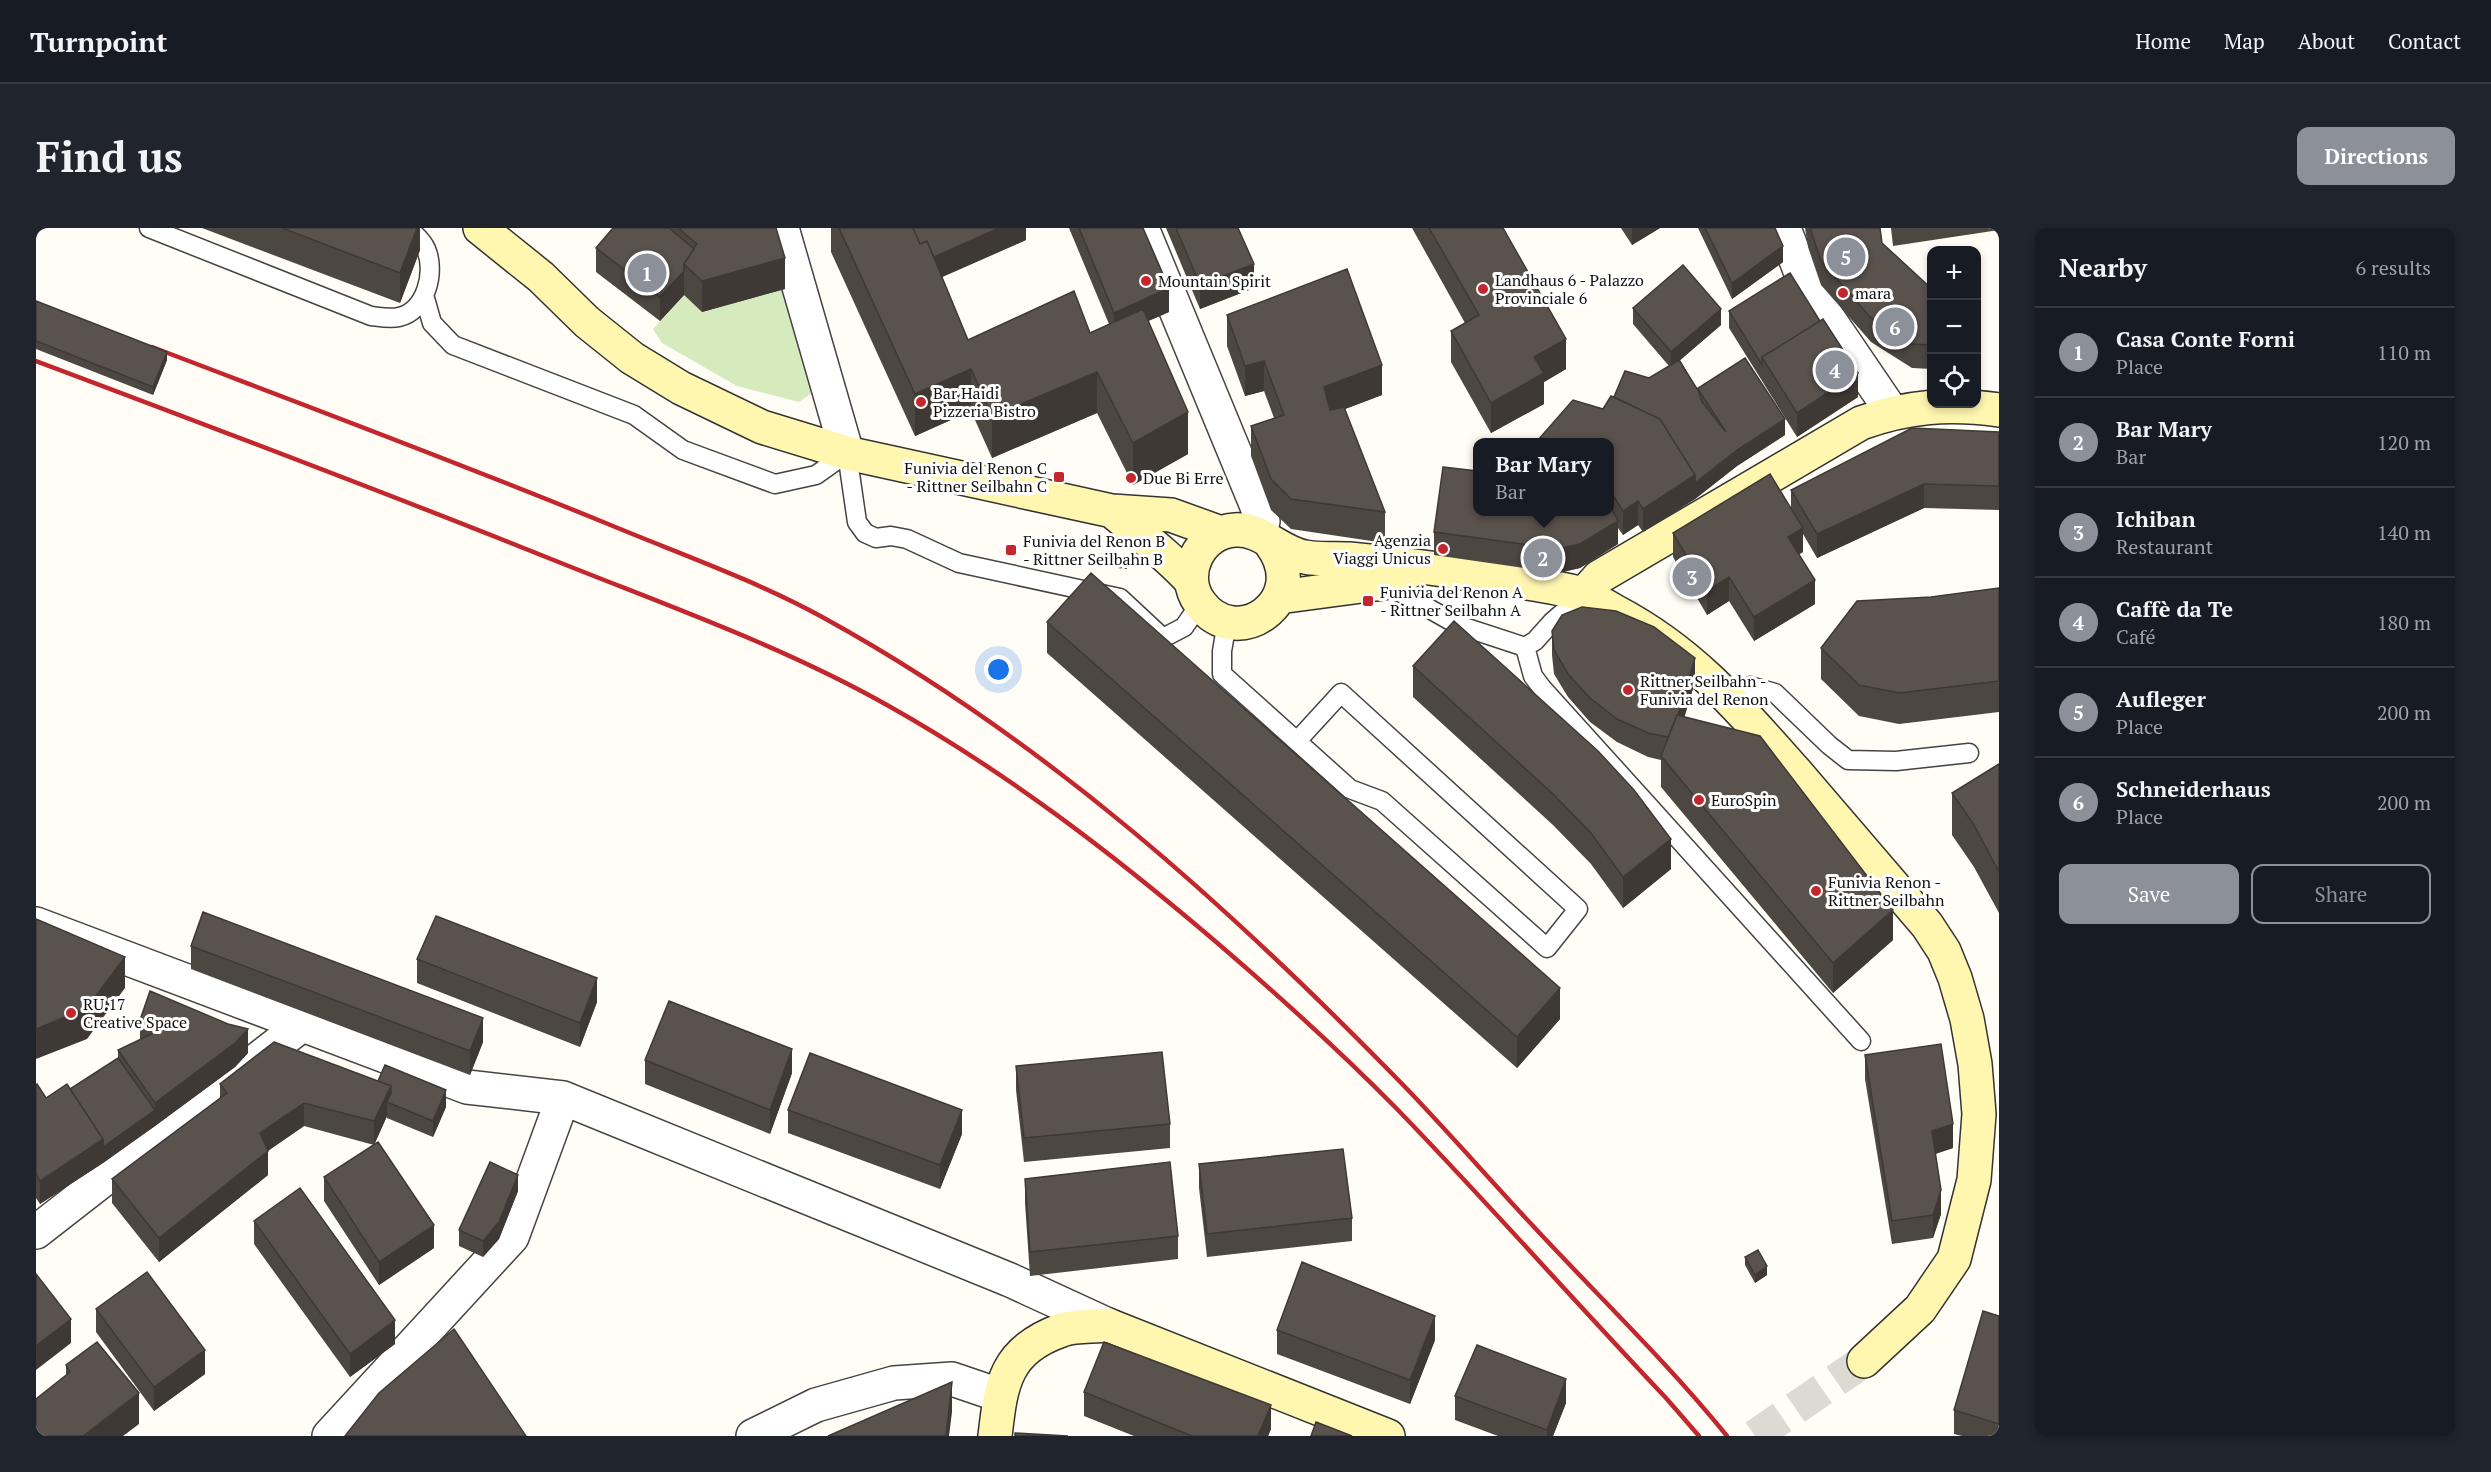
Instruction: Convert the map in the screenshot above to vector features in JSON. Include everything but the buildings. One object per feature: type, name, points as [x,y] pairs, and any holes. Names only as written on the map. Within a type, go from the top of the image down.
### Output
[{"type":"street","points":[[480,228],[541,277],[586,322],[632,358],[681,388],[762,427],[847,453],[1112,511],[1171,514],[1221,533]]},
{"type":"street","points":[[782,228],[847,453]]},
{"type":"street","points":[[1112,511],[1151,545],[1172,559],[1206,602],[1242,623],[1257,619],[1270,610],[1279,597],[1284,584],[1284,569],[1279,555],[1265,539],[1263,521],[1142,228]]},
{"type":"street","points":[[1784,228],[1805,284],[1893,412]]},
{"type":"street","points":[[1583,595],[1599,577],[1861,423],[1893,412],[1948,405],[1999,410]]},
{"type":"street","points":[[1206,602],[1192,566],[1198,552],[1208,541],[1221,533],[1247,530],[1304,557],[1424,566],[1583,595],[1643,626],[1689,658],[1733,701],[1857,858],[1927,925],[1944,951],[1967,1019],[1975,1064],[1979,1114],[1974,1180],[1954,1259],[1920,1309],[1864,1361]]},
{"type":"street","points":[[1279,597],[1384,583],[1424,566]]},
{"type":"street","points":[[36,924],[466,1087],[563,1098],[1010,1281],[1108,1325],[1388,1436]]},
{"type":"street","points":[[36,1232],[303,1024]]},
{"type":"street","points":[[329,1436],[512,1238],[563,1098]]},
{"type":"street","points":[[994,1436],[999,1395],[1009,1368],[1026,1348],[1063,1329],[1108,1325]]},
{"type":"street","points":[[753,1436],[816,1405],[894,1383],[952,1379],[999,1395]]},
{"type":"lane","points":[[149,228],[370,315],[386,318],[401,317],[415,308],[424,295],[429,280],[429,259],[426,249],[416,235],[407,228]]},
{"type":"lane","points":[[424,295],[432,323],[453,345],[634,415],[683,450],[774,484],[816,476],[847,453],[857,522],[865,532],[876,538],[891,536],[907,539],[959,563],[1120,598],[1162,638],[1184,627],[1206,602]]},
{"type":"lane","points":[[1384,583],[1458,625],[1525,647],[1535,642],[1552,622],[1583,595]]},
{"type":"lane","points":[[1206,602],[1222,651],[1222,674],[1350,789],[1382,801],[1547,948],[1578,909],[1341,693],[1297,741]]},
{"type":"lane","points":[[1525,647],[1533,676],[1542,688],[1861,1041]]},
{"type":"lane","points":[[1733,701],[1750,686],[1775,693],[1848,760],[1896,761],[1969,753]]},
{"type":"green space","points":[[785,289],[813,392],[799,402],[737,386],[662,343],[653,329],[684,295],[702,312]]},
{"type":"tunnel","points":[[1755,1436],[1864,1361]]},
{"type":"railway","points":[[152,347],[494,478],[744,579],[824,618],[906,666],[984,718],[1060,773],[1133,832],[1274,957],[1408,1090],[1657,1356],[1727,1436]]},
{"type":"railway","points":[[36,361],[496,537],[768,646],[887,705],[974,757],[1098,845],[1239,961],[1331,1044],[1431,1144],[1699,1436]]},
{"type":"place","name":"Aufleger","points":[[1846,257]]},
{"type":"place","name":"Casa Conte Forni","points":[[647,273]]},
{"type":"place","name":"Mountain Spirit","points":[[1146,281]]},
{"type":"place","name":"Landhaus 6 - Palazzo Provinciale 6","points":[[1483,289]]},
{"type":"place","name":"mara","points":[[1843,293]]},
{"type":"place","name":"Schneiderhaus","points":[[1895,327]]},
{"type":"place","name":"Caffè da Te","points":[[1835,370]]},
{"type":"place","name":"Bar Haidi Pizzeria Bistro","points":[[921,402]]},
{"type":"place","name":"Funivia del Renon C - Rittner Seilbahn C","points":[[1059,477]]},
{"type":"place","name":"Due Bi Erre","points":[[1131,478]]},
{"type":"place","name":"Agenzia Viaggi Unicus","points":[[1443,549]]},
{"type":"place","name":"Funivia del Renon B - Rittner Seilbahn B","points":[[1011,550]]},
{"type":"place","name":"Bar Mary","points":[[1543,558]]},
{"type":"place","name":"Ichiban","points":[[1692,577]]},
{"type":"place","name":"Funivia del Renon A - Rittner Seilbahn A","points":[[1368,601]]},
{"type":"place","name":"Rittner Seilbahn - Funivia del Renon","points":[[1628,690]]},
{"type":"place","name":"EuroSpin","points":[[1699,800]]},
{"type":"place","name":"Funivia Renon - Rittner Seilbahn","points":[[1816,891]]},
{"type":"place","name":"RU.17 Creative Space","points":[[71,1013]]}]
